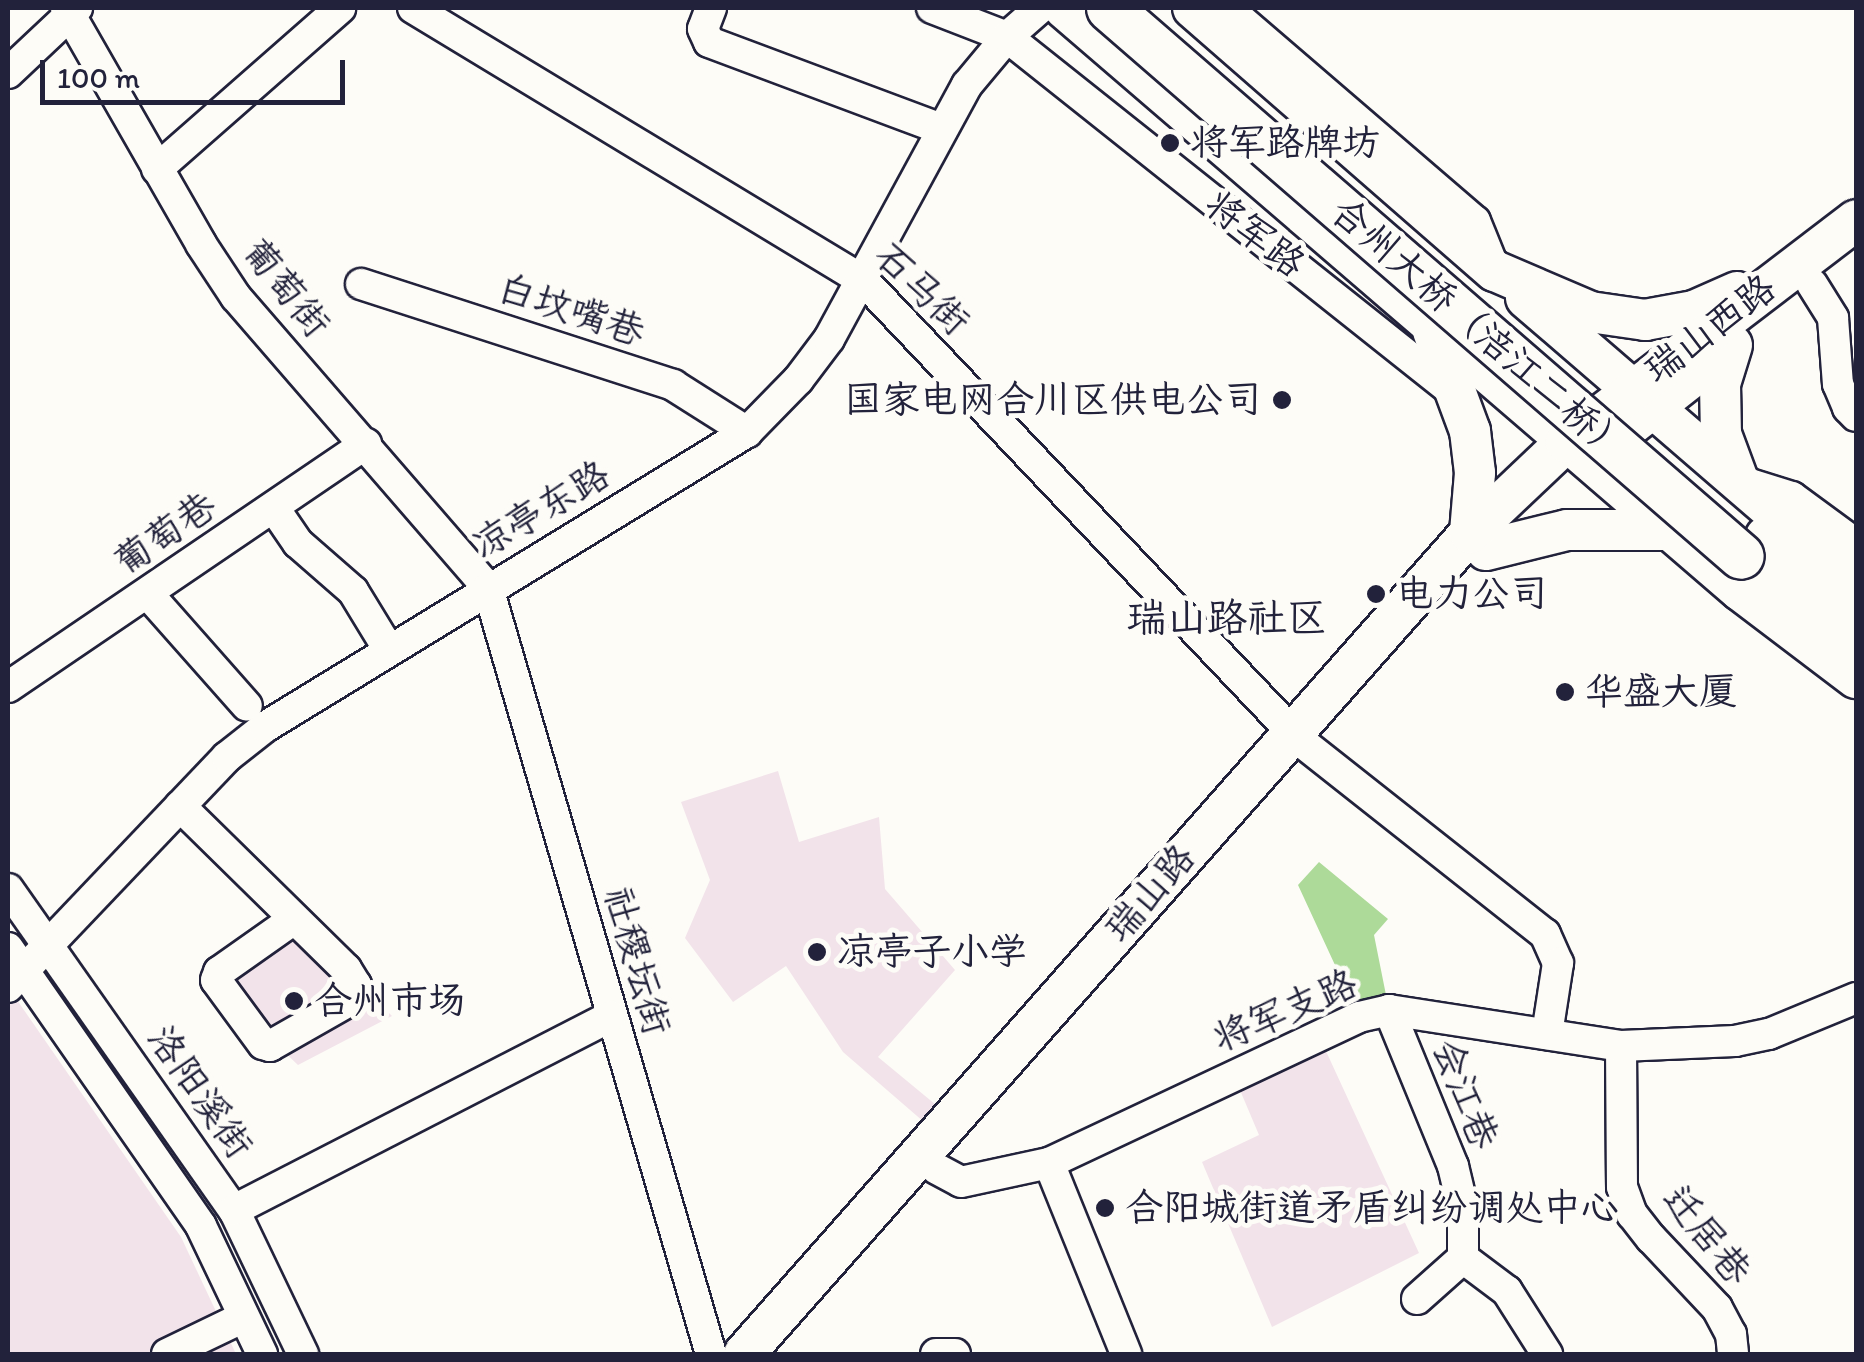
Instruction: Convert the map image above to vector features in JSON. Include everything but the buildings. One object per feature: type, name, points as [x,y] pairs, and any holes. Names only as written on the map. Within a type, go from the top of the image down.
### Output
[{"type":"highway","name":"合州大桥（涪江二桥）","points":[[1108,8],[1751,545],[1856,606]]},
{"type":"highway","name":"合州大桥（涪江二桥）","points":[[1151,8],[1751,545],[1856,647]]},
{"type":"main road","points":[[1064,8],[1670,530],[1856,678]]},
{"type":"main road","points":[[1194,8],[1739,481],[1856,575]]},
{"type":"main road","name":"瑞山西路","points":[[1643,398],[1732,345],[1856,220]]},
{"type":"main road","name":"瑞山西路","points":[[1577,450],[1801,277],[1856,252]]},
{"type":"main road","points":[[1495,271],[1590,312],[1645,320],[1694,311],[1801,277]]},
{"type":"main road","points":[[1431,327],[1470,431],[1478,542],[1567,530],[1670,530]]},
{"type":"main road","points":[[1732,345],[1720,384],[1721,434],[1739,481]]},
{"type":"main road","name":"瑞山路","points":[[744,1354],[1478,542],[1577,450]]},
{"type":"main road","name":"瑞山路","points":[[773,1354],[937,1169],[1300,739]]},
{"type":"street","points":[[158,168],[340,8]]},
{"type":"street","name":"石马街","points":[[413,8],[864,280],[1300,739],[1545,934],[1558,963],[1548,1034]]},
{"type":"street","points":[[711,8],[703,28],[709,42],[942,128]]},
{"type":"street","name":"将军路","points":[[932,8],[1007,37],[1456,394]]},
{"type":"street","name":"凉亭东路","points":[[13,969],[50,948],[227,757],[266,727],[747,432],[798,380],[864,280],[967,85],[1007,37],[1040,8]]},
{"type":"street","points":[[1227,8],[1475,221],[1495,271]]},
{"type":"street","points":[[8,73],[71,10]]},
{"type":"street","name":"葡萄街","points":[[71,10],[158,168],[236,297],[488,588]]},
{"type":"street","points":[[1801,277],[1833,318],[1838,384],[1848,408],[1856,416]]},
{"type":"street","name":"白坟嘴巷","points":[[362,284],[673,385],[747,432]]},
{"type":"street","name":"葡萄巷","points":[[8,687],[366,444]]},
{"type":"street","points":[[1739,481],[1792,497],[1856,544]]},
{"type":"street","points":[[274,508],[298,543],[354,590],[389,650]]},
{"type":"street","name":"社稷坛街","points":[[488,588],[710,1354]]},
{"type":"street","points":[[148,594],[247,706]]},
{"type":"street","points":[[180,806],[346,969],[356,992],[349,1001],[270,1046],[263,1044],[216,980],[219,972],[294,918]]},
{"type":"street","name":"洛阳溪街","points":[[8,889],[234,1210],[303,1354]]},
{"type":"street","name":"洛阳溪街","points":[[13,969],[201,1226],[262,1354]]},
{"type":"street","name":"将军支路","points":[[937,1169],[961,1182],[1049,1163],[1358,1018],[1389,1010],[1621,1046],[1735,1041],[1768,1034],[1856,998]]},
{"type":"street","name":"会江巷","points":[[1389,1010],[1453,1166],[1463,1208],[1463,1258]]},
{"type":"street","points":[[234,1210],[610,1016]]},
{"type":"street","name":"迁居巷","points":[[1621,1046],[1622,1187],[1632,1214],[1717,1308],[1731,1334],[1733,1354]]},
{"type":"street","points":[[1049,1163],[1126,1354]]},
{"type":"street","points":[[1417,1299],[1463,1258],[1507,1292],[1547,1354]]},
{"type":"street","points":[[167,1354],[244,1317]]},
{"type":"street","points":[[936,1354],[955,1354]]},
{"type":"shaded area","name":"凉亭子小学","points":[[778,771],[799,842],[879,817],[885,889],[955,970],[878,1057],[953,1119],[939,1135],[843,1052],[786,966],[733,1002],[685,938],[710,880],[681,802]]},
{"type":"shaded area","name":"合州市场","points":[[294,919],[392,1016],[298,1065],[277,1045],[257,1061],[200,986]]},
{"type":"shaded area","points":[[8,987],[181,1237],[236,1354],[8,1354]]},
{"type":"shaded area","points":[[1319,1036],[1419,1253],[1272,1327],[1202,1162],[1259,1135],[1234,1076]]},
{"type":"green space","points":[[1319,862],[1388,919],[1374,935],[1389,1010],[1359,1017],[1298,885]]},
{"type":"place","name":"将军路牌坊","points":[[1170,143]]},
{"type":"place","name":"国家电网合川区供电公司","points":[[1282,400]]},
{"type":"place","name":"电力公司","points":[[1376,594]]},
{"type":"place","name":"华盛大厦","points":[[1565,692]]},
{"type":"place","name":"凉亭子小学","points":[[817,952]]},
{"type":"place","name":"合州市场","points":[[294,1001]]},
{"type":"place","name":"合阳城街道矛盾纠纷调处中心","points":[[1105,1208]]},
{"type":"district","name":"瑞山路社区","points":[[1227,617]]}]
